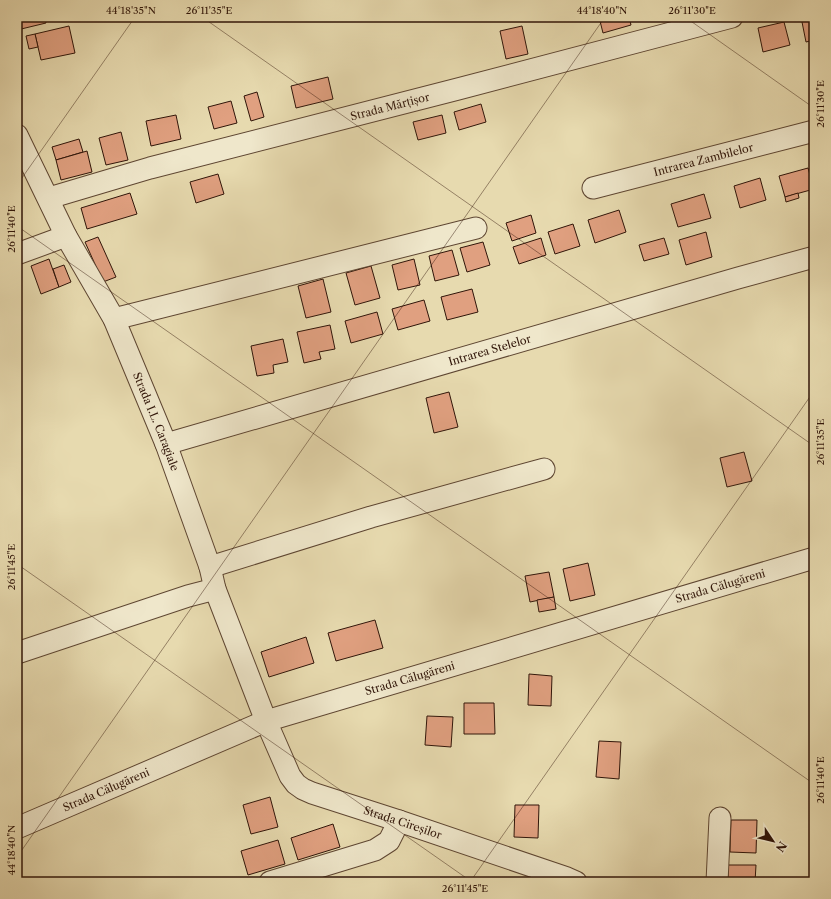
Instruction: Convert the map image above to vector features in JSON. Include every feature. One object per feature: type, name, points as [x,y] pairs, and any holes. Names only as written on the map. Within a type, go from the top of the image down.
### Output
[{"type":"street","name":"Strada Mărțișor","points":[[49,198],[150,168],[732,17]]},
{"type":"street","name":"Intrarea Zambilelor","points":[[593,188],[814,131]]},
{"type":"street","name":"Strada I.L. Caragiale","points":[[17,135],[49,198],[66,236],[114,319],[166,444],[210,568],[215,589],[266,721]]},
{"type":"street","points":[[114,319],[476,228]]},
{"type":"street","points":[[17,254],[66,236]]},
{"type":"street","name":"Intrarea Stelelor","points":[[166,444],[814,257]]},
{"type":"street","points":[[210,568],[371,517],[544,469]]},
{"type":"street","name":"Strada Călugăreni","points":[[17,828],[266,721],[814,558]]},
{"type":"street","points":[[17,653],[188,596],[215,589]]},
{"type":"street","name":"Strada Cireșilor","points":[[266,721],[290,776],[296,784],[303,789],[576,882]]},
{"type":"street","points":[[717,882],[720,818]]},
{"type":"street","points":[[270,882],[375,850],[389,841],[399,821]]},
{"type":"building","points":[[17,17],[45,17],[46,23],[17,30]]},
{"type":"building","points":[[599,17],[629,17],[631,25],[603,33]]},
{"type":"building","points":[[801,17],[814,17],[814,40],[806,42]]},
{"type":"building","points":[[784,22],[790,45],[763,52],[758,28]]},
{"type":"building","points":[[69,26],[75,53],[41,60],[35,34]]},
{"type":"building","points":[[522,26],[528,54],[506,59],[500,31]]},
{"type":"building","points":[[35,34],[38,47],[29,49],[26,36]]},
{"type":"building","points":[[328,77],[333,99],[296,108],[291,86]]},
{"type":"building","points":[[257,92],[264,117],[251,121],[244,96]]},
{"type":"building","points":[[231,101],[237,123],[214,129],[208,107]]},
{"type":"building","points":[[481,104],[486,122],[459,130],[454,112]]},
{"type":"building","points":[[176,115],[181,139],[151,146],[146,121]]},
{"type":"building","points":[[442,115],[446,133],[418,140],[413,122]]},
{"type":"building","points":[[121,132],[128,160],[106,165],[99,138]]},
{"type":"building","points":[[79,139],[83,152],[56,160],[52,147]]},
{"type":"building","points":[[87,151],[92,172],[61,180],[56,160]]},
{"type":"building","points":[[808,168],[814,189],[785,197],[779,176]]},
{"type":"building","points":[[218,174],[224,194],[196,203],[190,182]]},
{"type":"building","points":[[760,178],[766,200],[740,208],[734,186]]},
{"type":"building","points":[[130,193],[137,214],[87,229],[81,208]]},
{"type":"building","points":[[798,193],[799,198],[786,202],[785,197]]},
{"type":"building","points":[[704,194],[711,218],[678,227],[671,204]]},
{"type":"building","points":[[619,210],[626,232],[595,243],[588,220]]},
{"type":"building","points":[[531,215],[536,233],[512,241],[506,223]]},
{"type":"building","points":[[573,224],[580,246],[555,254],[548,232]]},
{"type":"building","points":[[706,232],[712,257],[686,265],[679,240]]},
{"type":"building","points":[[98,237],[116,277],[103,282],[85,242]]},
{"type":"building","points":[[541,238],[546,255],[519,264],[513,247]]},
{"type":"building","points":[[664,238],[669,254],[644,261],[639,245]]},
{"type":"building","points":[[483,242],[490,265],[467,272],[460,248]]},
{"type":"building","points":[[452,250],[459,275],[435,281],[429,256]]},
{"type":"building","points":[[49,259],[59,287],[41,294],[31,266]]},
{"type":"building","points":[[414,259],[420,285],[398,290],[392,265]]},
{"type":"building","points":[[64,265],[71,282],[59,287],[53,269]]},
{"type":"building","points":[[371,266],[380,298],[355,305],[346,273]]},
{"type":"building","points":[[323,279],[331,312],[306,318],[298,286]]},
{"type":"building","points":[[472,289],[478,312],[447,320],[441,297]]},
{"type":"building","points":[[424,300],[430,321],[398,330],[392,309]]},
{"type":"building","points":[[377,312],[383,334],[351,343],[345,321]]},
{"type":"building","points":[[330,325],[335,349],[319,352],[321,359],[304,363],[297,332]]},
{"type":"building","points":[[283,339],[288,362],[273,365],[274,373],[257,376],[251,346]]},
{"type":"building","points":[[449,392],[458,427],[434,433],[426,398]]},
{"type":"building","points":[[744,452],[752,481],[727,487],[720,458]]},
{"type":"building","points":[[588,563],[595,595],[570,601],[563,569]]},
{"type":"building","points":[[549,572],[554,597],[530,602],[525,576]]},
{"type":"building","points":[[554,597],[556,609],[539,612],[537,600]]},
{"type":"building","points":[[375,620],[383,648],[336,661],[328,633]]},
{"type":"building","points":[[306,637],[314,663],[269,677],[261,652]]},
{"type":"building","points":[[529,674],[552,676],[551,706],[528,705]]},
{"type":"building","points":[[464,703],[494,703],[495,734],[464,734]]},
{"type":"building","points":[[427,716],[453,717],[451,747],[425,745]]},
{"type":"building","points":[[599,741],[621,742],[619,779],[596,777]]},
{"type":"building","points":[[270,797],[278,827],[251,834],[243,805]]},
{"type":"building","points":[[515,805],[539,805],[538,838],[514,837]]},
{"type":"building","points":[[731,820],[757,820],[756,853],[730,852]]},
{"type":"building","points":[[333,824],[340,847],[298,860],[291,838]]},
{"type":"building","points":[[278,840],[285,864],[248,875],[241,851]]},
{"type":"building","points":[[728,865],[756,865],[755,882],[728,882]]}]
